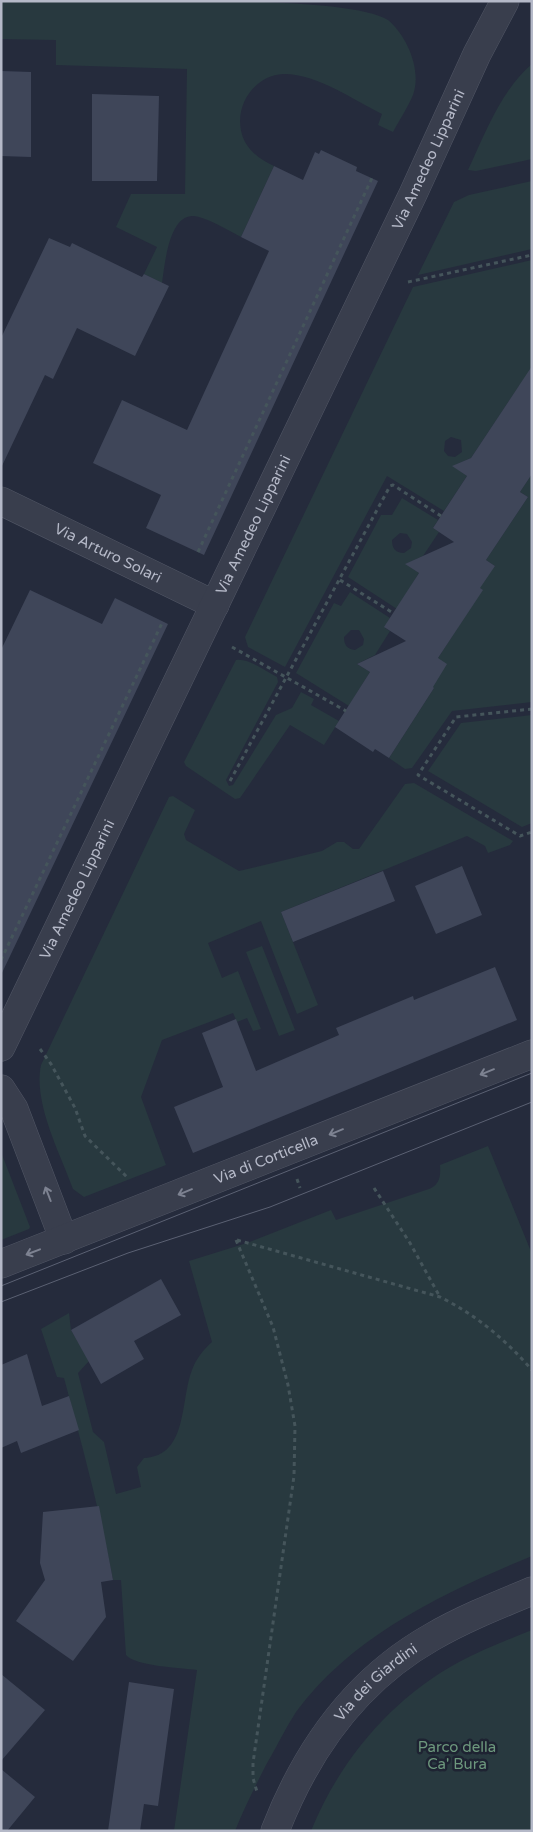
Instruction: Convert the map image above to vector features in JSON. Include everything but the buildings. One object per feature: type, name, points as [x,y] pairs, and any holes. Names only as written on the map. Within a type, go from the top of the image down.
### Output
[{"type":"street","name":"Via Amedeo Lipparini","points":[[1,1047],[413,194],[477,54],[506,1]]},
{"type":"street","name":"Via Arturo Solari","points":[[4,509],[215,605]]},
{"type":"street","name":"Via di Corticella","points":[[1,1264],[532,1054]]},
{"type":"street","points":[[1,1090],[14,1109],[64,1240]]},
{"type":"street","name":"Via dei Giardini","points":[[275,1831],[300,1773],[334,1720],[357,1696],[406,1654],[431,1637],[532,1591]]},
{"type":"path","points":[[198,552],[372,178]]},
{"type":"path","points":[[408,282],[532,255]]},
{"type":"path","points":[[230,781],[390,486],[394,485],[441,516]]},
{"type":"path","points":[[340,580],[393,614]]},
{"type":"path","points":[[1,960],[163,621]]},
{"type":"path","points":[[158,632],[163,634]]},
{"type":"path","points":[[232,647],[288,676],[346,711]]},
{"type":"path","points":[[532,709],[456,717],[418,774],[520,836],[532,832]]},
{"type":"path","points":[[40,1049],[51,1064],[75,1108],[85,1136],[137,1184]]},
{"type":"path","points":[[374,1188],[419,1258],[440,1297]]},
{"type":"path","points":[[257,1792],[253,1778],[253,1763],[294,1476],[295,1426],[288,1385],[272,1327],[236,1240],[440,1297],[462,1308],[483,1322],[532,1370]]},
{"type":"green space","points":[[1,1],[284,3],[317,5],[371,13],[388,20],[407,44],[416,75],[413,95],[393,132],[378,125],[382,114],[321,83],[308,78],[283,74],[261,81],[246,97],[240,119],[241,131],[245,142],[251,150],[261,159],[274,166],[241,237],[215,223],[199,217],[189,216],[181,221],[170,240],[162,283],[144,274],[157,247],[116,227],[131,194],[185,194],[187,69],[56,65],[56,40],[1,39]]},
{"type":"green space","points":[[532,64],[532,159],[476,171],[468,170],[503,99],[511,86]]},
{"type":"green space","points":[[532,181],[532,249],[418,275],[454,202],[469,195]]},
{"type":"green space","points":[[532,260],[532,394],[519,386],[471,458],[453,466],[467,476],[444,511],[387,476],[285,667],[248,647],[245,637],[413,287]],"holes":[[[451,437],[461,440],[462,452],[455,457],[448,456],[444,451],[445,441]]]},
{"type":"green space","points":[[532,474],[532,702],[452,711],[412,768],[405,769],[389,758],[434,688],[429,685],[438,658],[482,590],[477,586],[495,566],[486,560],[528,497],[520,492]]},
{"type":"green space","points":[[402,498],[438,520],[433,528],[439,532],[423,556],[406,564],[419,573],[397,609],[348,577],[381,515],[392,515]],"holes":[[[400,533],[407,534],[412,542],[411,548],[404,553],[396,551],[393,548],[392,540]]]},
{"type":"green space","points":[[350,592],[390,618],[385,628],[390,631],[375,655],[357,664],[370,672],[349,706],[296,673],[334,603],[341,606]],"holes":[[[351,630],[359,630],[364,639],[363,645],[355,650],[348,648],[344,637]]]},
{"type":"green space","points":[[236,660],[246,661],[257,666],[277,677],[278,682],[226,780],[229,786],[233,785],[276,715],[292,708],[301,692],[314,699],[311,705],[339,721],[324,745],[290,725],[240,798],[235,799],[186,766],[184,762]]},
{"type":"green space","points":[[532,715],[532,823],[522,827],[428,771],[461,723]]},
{"type":"green space","points":[[414,783],[513,841],[510,845],[488,853],[485,846],[467,836],[281,912],[318,1005],[297,1014],[261,921],[208,943],[222,978],[238,971],[261,1029],[253,1031],[247,1018],[237,1022],[233,1013],[162,1040],[141,1097],[166,1165],[84,1197],[73,1189],[44,1111],[40,1080],[41,1065],[169,797],[173,796],[195,810],[184,834],[186,840],[239,871],[322,851],[337,842],[344,842],[353,849],[359,849],[405,784]]},
{"type":"green space","points":[[262,946],[295,1030],[279,1036],[246,952]]},
{"type":"green space","points":[[488,1146],[532,1254],[532,1556],[435,1600],[373,1638],[345,1660],[319,1685],[296,1712],[266,1765],[235,1831],[174,1831],[197,1670],[148,1664],[131,1659],[126,1655],[121,1580],[113,1580],[97,1504],[64,1378],[57,1377],[41,1329],[69,1313],[71,1330],[89,1361],[78,1373],[93,1432],[104,1442],[116,1494],[141,1487],[137,1467],[144,1458],[158,1455],[168,1448],[175,1437],[180,1425],[192,1370],[200,1355],[212,1342],[189,1261],[247,1243],[331,1210],[336,1220],[426,1190],[434,1186],[438,1181],[440,1165]]},
{"type":"green space","points":[[1,1152],[30,1227],[1,1240]]},
{"type":"green space","name":"Parco della Ca' Bura","points":[[532,1630],[532,1831],[311,1831],[323,1805],[352,1756],[390,1713],[435,1677],[459,1662]]},
{"type":"tram line","points":[[1,1286],[532,1073]]},
{"type":"tram line","points":[[1,1302],[128,1253],[270,1207],[532,1102]]}]
